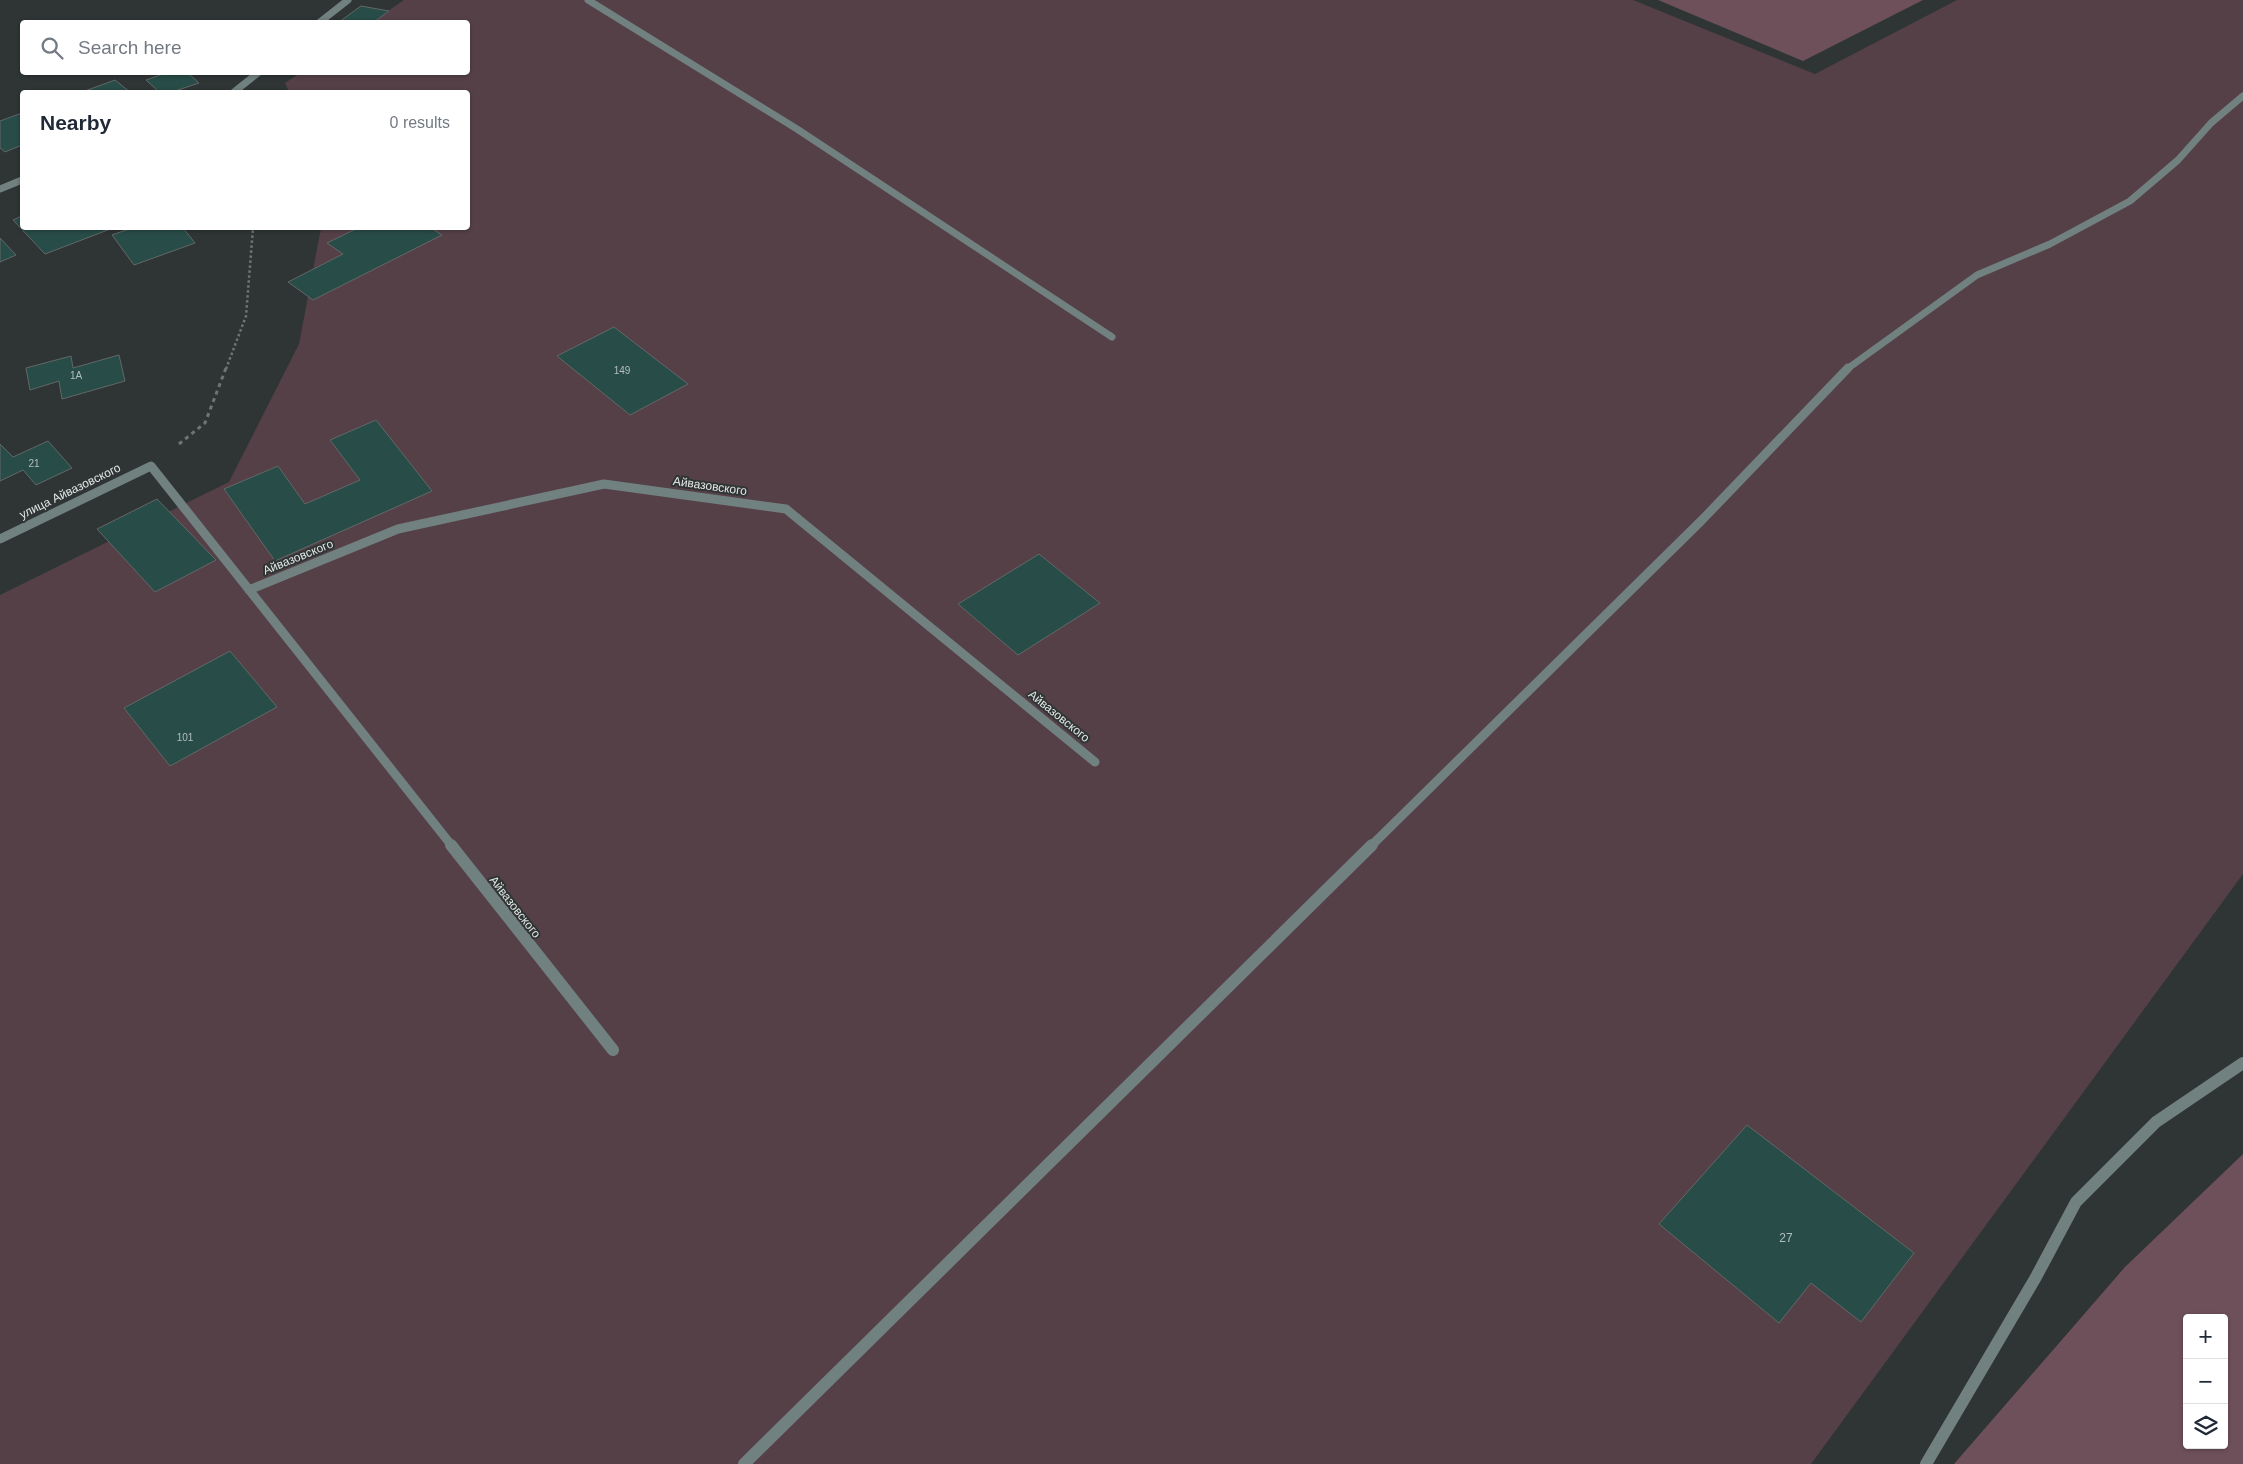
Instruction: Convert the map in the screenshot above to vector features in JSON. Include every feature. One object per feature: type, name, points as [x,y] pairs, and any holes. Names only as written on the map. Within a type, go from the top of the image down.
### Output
[{"type":"street","points":[[323,20],[348,0]]},
{"type":"street","points":[[588,0],[797,129],[1112,338]]},
{"type":"street","points":[[236,90],[255,75]]},
{"type":"street","points":[[744,1464],[1702,520],[1852,364],[1977,275],[2050,244],[2130,201],[2178,160],[2211,123],[2243,96]]},
{"type":"street","points":[[0,189],[20,181]]},
{"type":"street","name":"улица Айвазовского","points":[[0,539],[151,466]]},
{"type":"street","name":"Айвазовского","points":[[151,466],[613,1050]]},
{"type":"street","name":"Айвазовского","points":[[249,590],[398,529],[604,484],[786,509],[1095,762]]},
{"type":"street","points":[[1926,1464],[2036,1277],[2076,1202],[2156,1122],[2243,1063]]},
{"type":"path","points":[[151,466],[205,423],[246,316],[253,230]]},
{"type":"shaded area","points":[[404,0],[1633,0],[1815,74],[1957,0],[2243,0],[2243,874],[1811,1464],[0,1464],[0,595],[229,482],[299,344],[321,230],[470,230],[470,90],[288,90],[285,83],[297,75],[470,75],[470,20],[375,20]]},
{"type":"shaded area","points":[[1658,0],[1923,0],[1803,61]]},
{"type":"shaded area","points":[[2243,1154],[2243,1464],[1954,1464],[2125,1267]]},
{"type":"building","points":[[361,6],[389,11],[377,20],[342,20]]},
{"type":"building","points":[[160,75],[190,75],[199,83],[178,90],[157,90],[146,80]]},
{"type":"building","points":[[115,80],[128,90],[88,90]]},
{"type":"building","points":[[20,114],[20,146],[5,152],[0,148],[0,121]]},
{"type":"building","points":[[20,217],[20,227],[13,220]]},
{"type":"building","points":[[22,230],[108,230],[45,254]]},
{"type":"building","points":[[126,230],[185,230],[195,243],[134,265],[112,235]]},
{"type":"building","points":[[354,230],[434,230],[442,235],[313,300],[288,282],[343,254],[327,243]]},
{"type":"building","points":[[0,238],[16,255],[0,262]]},
{"type":"building","points":[[614,327],[688,384],[630,415],[557,356]]},
{"type":"building","points":[[119,355],[125,381],[62,399],[59,381],[30,390],[26,368],[71,356],[73,368]]},
{"type":"building","points":[[376,420],[432,491],[275,561],[224,489],[278,466],[305,504],[360,480],[330,440]]},
{"type":"building","points":[[48,441],[72,468],[36,485],[23,470],[0,481],[0,444],[13,457]]},
{"type":"building","points":[[157,499],[216,560],[155,592],[97,529]]},
{"type":"building","points":[[1039,554],[1100,603],[1018,655],[958,604]]},
{"type":"building","points":[[230,651],[277,707],[170,766],[124,708]]},
{"type":"building","points":[[1747,1125],[1914,1253],[1861,1322],[1811,1283],[1779,1323],[1659,1224]]}]
